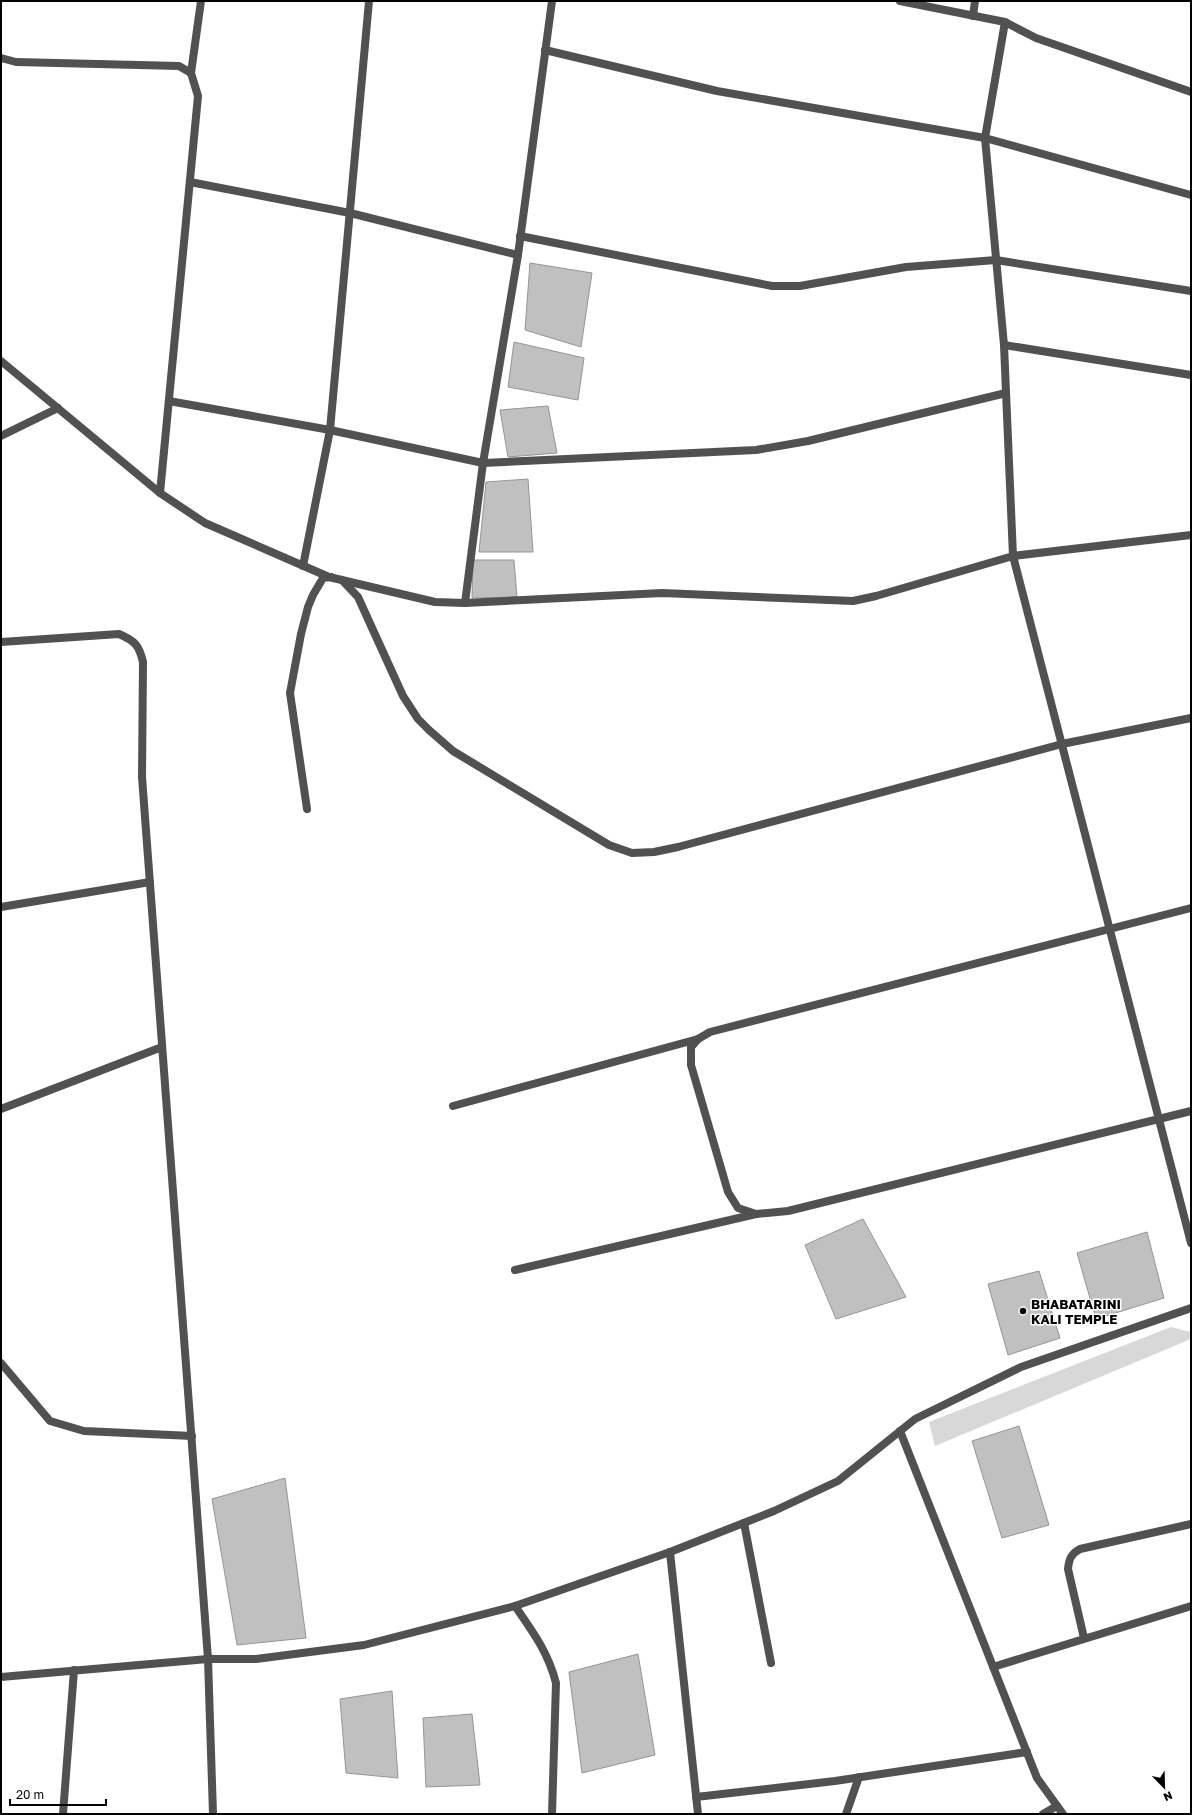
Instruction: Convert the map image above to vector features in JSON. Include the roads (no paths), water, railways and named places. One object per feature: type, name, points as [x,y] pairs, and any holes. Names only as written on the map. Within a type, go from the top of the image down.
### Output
[{"type":"street","points":[[160,493],[198,96],[191,73],[201,1]]},
{"type":"street","points":[[303,566],[330,430],[369,1]]},
{"type":"street","points":[[464,603],[483,462],[518,255],[552,1]]},
{"type":"street","points":[[900,1],[1005,22],[1036,38],[1191,92]]},
{"type":"street","points":[[973,16],[975,1]]},
{"type":"street","points":[[1005,22],[985,138],[1004,345],[1013,556],[1191,1243]]},
{"type":"street","points":[[545,50],[717,91],[985,138],[1191,195]]},
{"type":"street","points":[[1,58],[16,62],[179,66],[191,73]]},
{"type":"street","points":[[190,182],[350,213],[518,255]]},
{"type":"street","points":[[520,236],[772,286],[800,286],[906,267],[996,260],[1191,291]]},
{"type":"street","points":[[1004,345],[1191,375]]},
{"type":"street","points":[[1,360],[160,493],[205,522],[329,577],[435,602],[464,603],[662,593],[853,601],[876,596],[1013,556],[1191,535]]},
{"type":"street","points":[[169,401],[330,430],[483,462],[756,450],[808,441],[1006,393]]},
{"type":"street","points":[[1,436],[58,408]]},
{"type":"street","points":[[307,809],[290,693],[301,634],[312,595],[323,578],[329,577],[342,580],[358,597],[403,696],[418,719],[429,730],[453,750],[609,845],[632,853],[654,852],[678,847],[1062,744],[1191,718]]},
{"type":"street","points":[[1,642],[119,634],[130,638],[139,648],[143,662],[142,778],[208,1659],[213,1814]]},
{"type":"street","points":[[1,907],[150,882]]},
{"type":"street","points":[[452,1106],[698,1039],[710,1032],[1191,908]]},
{"type":"street","points":[[698,1039],[691,1047],[690,1065],[728,1192],[738,1208],[756,1214]]},
{"type":"street","points":[[1,1109],[162,1047]]},
{"type":"street","points":[[515,1270],[756,1214],[788,1211],[1191,1111]]},
{"type":"street","points":[[1,1677],[208,1659],[256,1659],[364,1645],[515,1606],[670,1552],[774,1512],[838,1481],[915,1419],[1021,1367],[1191,1308]]},
{"type":"street","points":[[1,1363],[50,1421],[84,1430],[192,1436]]},
{"type":"street","points":[[900,1431],[1037,1778],[1063,1814]]},
{"type":"street","points":[[744,1524],[770,1663]]},
{"type":"street","points":[[1084,1638],[1068,1569],[1072,1554],[1080,1549],[1191,1524]]},
{"type":"street","points":[[670,1552],[698,1814]]},
{"type":"street","points":[[515,1606],[540,1642],[551,1664],[556,1683],[552,1814]]},
{"type":"street","points":[[993,1667],[1191,1606]]},
{"type":"street","points":[[63,1814],[74,1670]]},
{"type":"street","points":[[696,1797],[859,1777],[1027,1752]]},
{"type":"street","points":[[846,1814],[859,1777]]},
{"type":"street","points":[[1043,1814],[1057,1806]]},
{"type":"place","name":"BHABATARINI KALI TEMPLE","points":[[1023,1311]]}]
